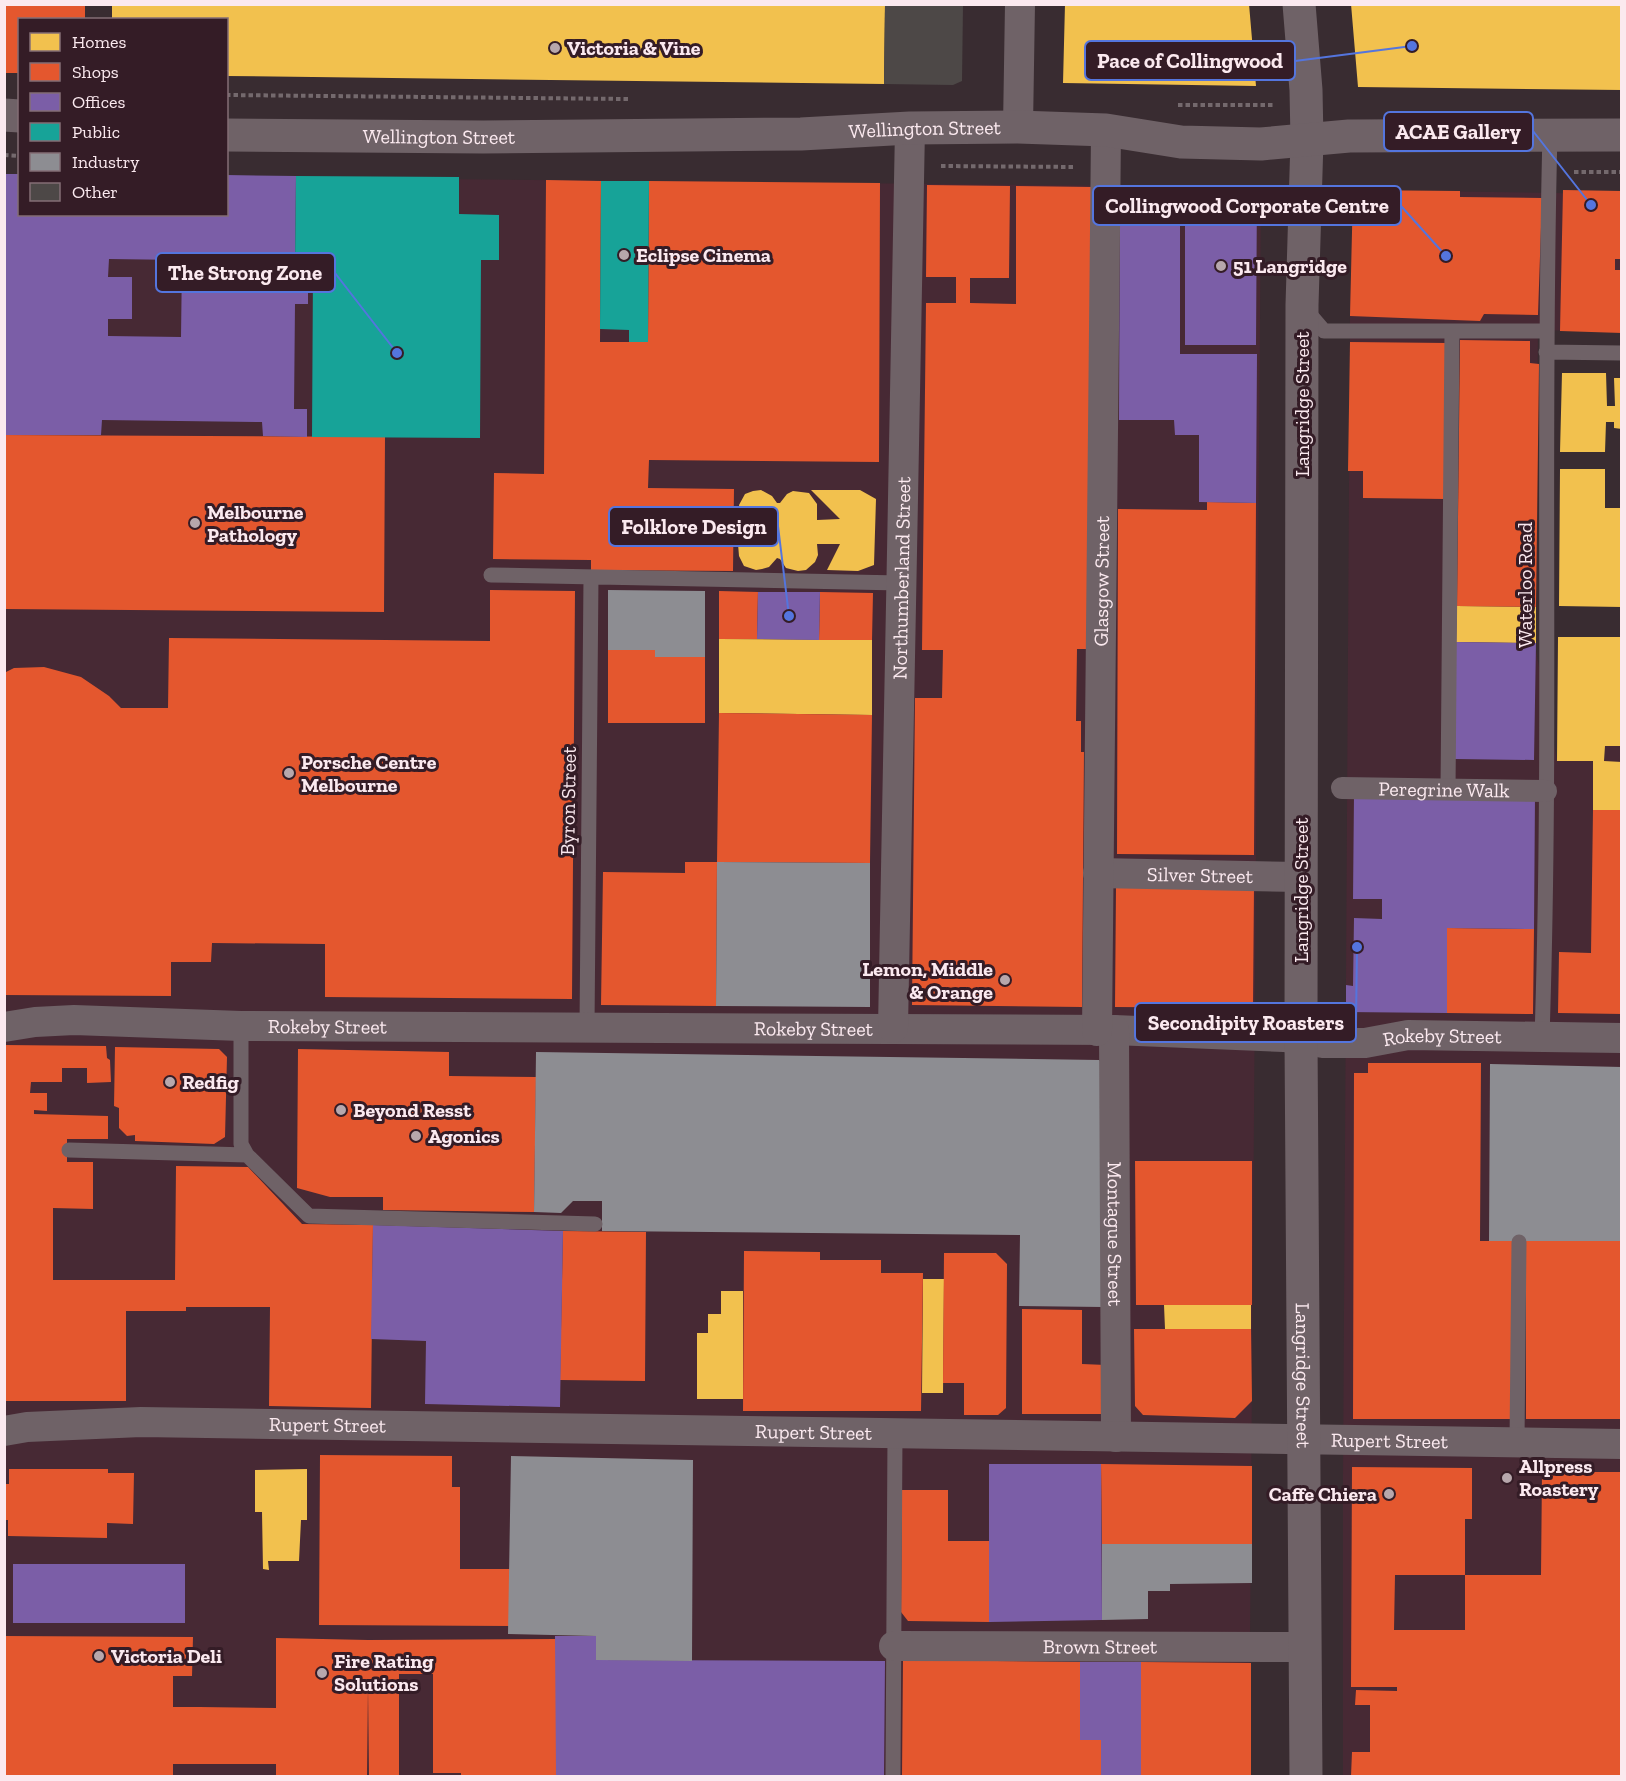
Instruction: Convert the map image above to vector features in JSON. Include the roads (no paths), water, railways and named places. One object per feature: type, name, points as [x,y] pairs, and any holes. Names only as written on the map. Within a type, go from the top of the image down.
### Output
[{"type":"street","points":[[1018,128],[1020,4]]},
{"type":"street","name":"Langridge Street","points":[[1299,4],[1306,90],[1307,140],[1302,305],[1301,877],[1302,1440],[1306,1776]]},
{"type":"street","name":"Wellington Street","points":[[228,135],[493,137],[801,134],[910,128],[1018,128],[1106,130],[1182,142],[1260,144],[1349,136],[1622,135]]},
{"type":"street","name":"Northumberland Street","points":[[893,1028],[910,128]]},
{"type":"street","name":"Glasgow Street","points":[[1106,130],[1098,873],[1106,1031]]},
{"type":"street","name":"Peregrine Walk","points":[[1342,788],[1546,791]]},
{"type":"street","name":"Silver Street","points":[[1098,873],[1301,877]]},
{"type":"street","name":"Rokeby Street","points":[[4,1027],[35,1022],[74,1020],[241,1026],[1106,1031],[1301,1039],[1323,1043],[1365,1043],[1408,1035],[1622,1038]]},
{"type":"street","name":"Montague Street","points":[[1106,1031],[1116,1437]]},
{"type":"street","name":"Rupert Street","points":[[4,1431],[27,1427],[141,1422],[1622,1444]]},
{"type":"street","name":"Brown Street","points":[[894,1646],[1304,1647]]},
{"type":"lane","name":"Waterloo Road","points":[[1542,1037],[1546,791],[1545,352],[1550,134]]},
{"type":"lane","points":[[1302,305],[1324,331],[1546,331]]},
{"type":"lane","points":[[1448,790],[1452,332]]},
{"type":"lane","points":[[1545,352],[1622,353]]},
{"type":"lane","points":[[491,575],[901,583]]},
{"type":"lane","name":"Byron Street","points":[[587,1027],[591,577]]},
{"type":"lane","points":[[241,1026],[241,1144],[247,1155],[309,1216],[595,1224]]},
{"type":"lane","points":[[69,1150],[247,1155]]},
{"type":"lane","points":[[1517,1442],[1519,1242]]},
{"type":"lane","points":[[893,1776],[895,1434]]},
{"type":"place","name":"Pace of Collingwood","points":[[1412,46]]},
{"type":"place","name":"Victoria & Vine","points":[[555,48]]},
{"type":"place","name":"ACAE Gallery","points":[[1591,205]]},
{"type":"place","name":"Eclipse Cinema","points":[[624,255]]},
{"type":"place","name":"Collingwood Corporate Centre","points":[[1446,256]]},
{"type":"place","name":"51 Langridge","points":[[1221,266]]},
{"type":"place","name":"The Strong Zone","points":[[397,353]]},
{"type":"place","name":"Melbourne Pathology","points":[[195,523]]},
{"type":"place","name":"Folklore Design","points":[[789,616]]},
{"type":"place","name":"Porsche Centre Melbourne","points":[[289,773]]},
{"type":"place","name":"Secondipity Roasters","points":[[1357,947]]},
{"type":"place","name":"Lemon, Middle & Orange","points":[[1005,980]]},
{"type":"place","name":"Redfig","points":[[170,1082]]},
{"type":"place","name":"Beyond Resst","points":[[341,1110]]},
{"type":"place","name":"Agonics","points":[[416,1136]]},
{"type":"place","name":"Allpress Roastery","points":[[1507,1478]]},
{"type":"place","name":"Caffe Chiera","points":[[1389,1494]]},
{"type":"place","name":"Victoria Deli","points":[[99,1656]]},
{"type":"place","name":"Fire Rating Solutions","points":[[322,1673]]}]
